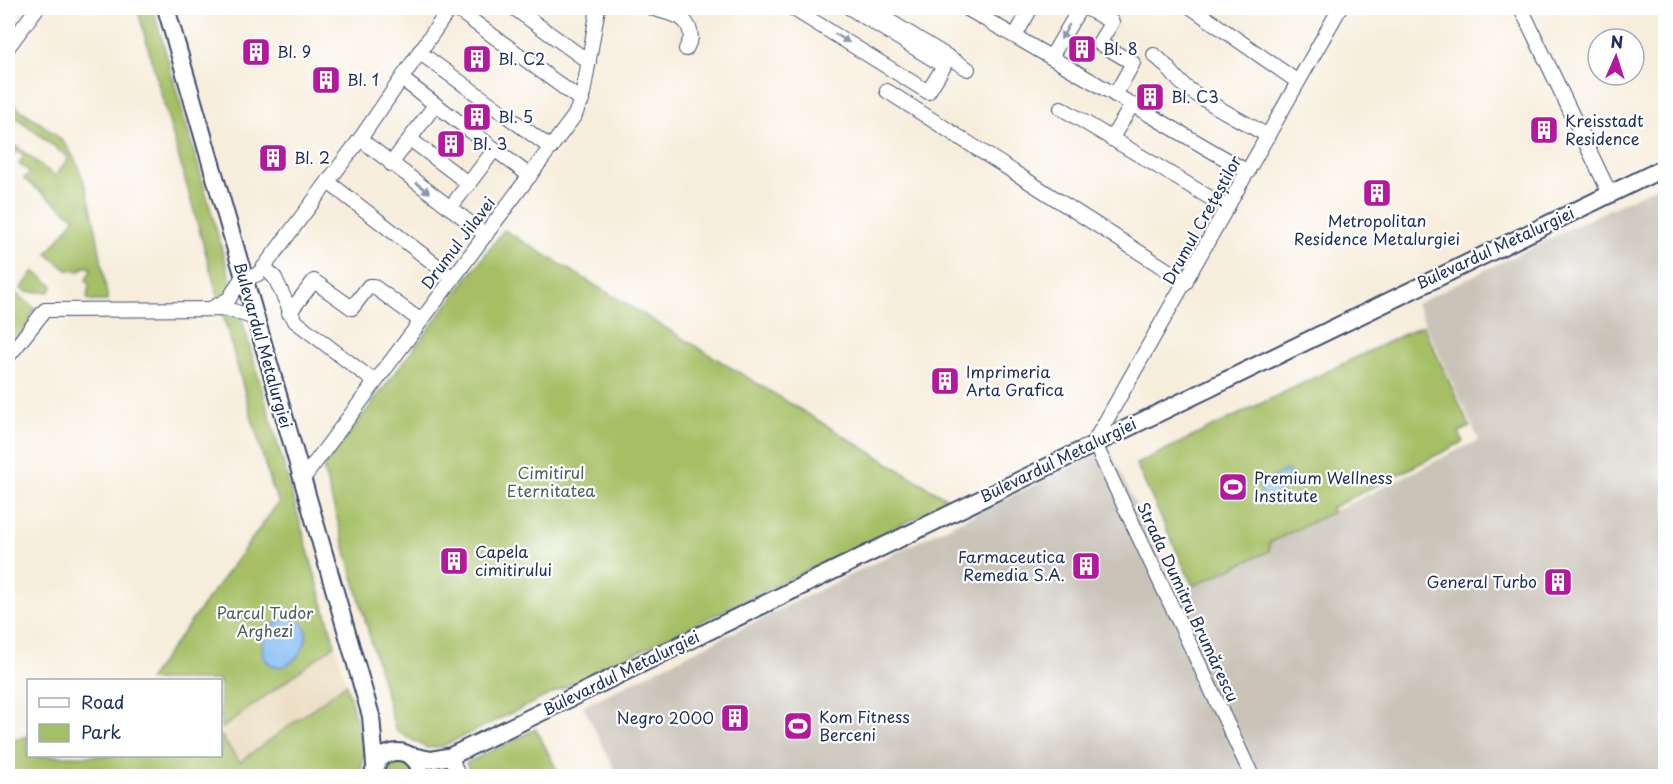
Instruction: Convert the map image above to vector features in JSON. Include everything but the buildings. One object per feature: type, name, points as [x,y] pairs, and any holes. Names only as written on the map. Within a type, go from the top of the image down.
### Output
[{"type":"main road","name":"Bulevardul Metalurgiei","points":[[166,8],[372,716],[373,770]]},
{"type":"main road","name":"Bulevardul Metalurgiei","points":[[423,776],[441,766],[455,767],[1094,442],[1665,167]]},
{"type":"main road","name":"Bulevardul Metalurgiei","points":[[372,716],[404,754],[455,767]]},
{"type":"main road","points":[[373,770],[384,755],[404,754],[418,765],[423,776]]},
{"type":"street","points":[[8,47],[37,8]]},
{"type":"street","points":[[210,308],[228,299],[243,278],[258,274],[264,267],[360,139],[450,8]]},
{"type":"street","points":[[455,8],[582,101]]},
{"type":"street","points":[[514,8],[533,13],[589,62]]},
{"type":"street","name":"Drumul Jilavei","points":[[302,480],[575,115],[582,101],[598,8]]},
{"type":"street","points":[[652,8],[673,13],[686,21],[691,38],[686,49]]},
{"type":"street","points":[[792,8],[928,92],[944,66],[850,8]]},
{"type":"street","points":[[868,8],[968,69]]},
{"type":"street","points":[[1015,36],[1031,8]]},
{"type":"street","points":[[1051,57],[1080,8]]},
{"type":"street","points":[[1086,8],[1112,22],[1099,43],[1133,63],[1115,95]]},
{"type":"street","points":[[1192,8],[1298,82]]},
{"type":"street","points":[[1521,8],[1610,194]]},
{"type":"street","points":[[971,9],[1248,172]]},
{"type":"street","name":"Drumul Crețeștilor","points":[[1094,442],[1248,172],[1335,9]]},
{"type":"street","points":[[419,52],[551,148]]},
{"type":"street","points":[[1154,56],[1169,66],[1173,75],[1188,88],[1268,136]]},
{"type":"street","points":[[402,79],[530,176]]},
{"type":"street","points":[[887,91],[1186,282]]},
{"type":"street","points":[[391,164],[435,105]]},
{"type":"street","points":[[1112,139],[1132,105]]},
{"type":"street","points":[[1061,108],[1227,208]]},
{"type":"street","points":[[360,139],[486,235]]},
{"type":"street","points":[[410,139],[469,184]]},
{"type":"street","points":[[450,208],[495,149]]},
{"type":"street","points":[[328,182],[453,278]]},
{"type":"street","points":[[264,267],[275,278],[289,313],[301,326],[375,382]]},
{"type":"street","points":[[289,313],[314,281],[351,308],[371,285],[421,321]]},
{"type":"street","points":[[8,357],[45,310],[210,308],[236,310],[255,318]]},
{"type":"street","name":"Strada Dumitru Brumărescu","points":[[1094,442],[1252,777]]},
{"type":"shaded area","points":[[1665,182],[1665,776],[618,776],[583,706],[1109,448],[1177,594],[1269,551],[1269,543],[1479,440],[1416,304]]},
{"type":"shaded area","points":[[335,645],[346,684],[240,762],[222,737],[222,728]]},
{"type":"green space","name":"Parcul Tudor Arghezi","points":[[137,8],[153,8],[335,645],[222,728],[222,679],[149,679],[279,502],[271,486]]},
{"type":"green space","points":[[8,101],[57,136],[73,156],[88,195],[108,301],[90,301],[87,298],[89,285],[86,279],[92,269],[86,266],[80,271],[67,270],[47,254],[75,218],[24,179],[30,172],[19,164],[24,156],[17,151],[11,157],[8,154],[15,145],[55,176],[69,158],[8,111]]},
{"type":"green space","name":"Cimitirul Eternitatea","points":[[504,230],[951,501],[443,746],[427,748],[396,731],[323,468]]},
{"type":"green space","points":[[34,271],[53,286],[49,292],[26,292],[21,289]]},
{"type":"green space","points":[[8,294],[13,298],[16,294],[36,309],[29,317],[32,319],[8,352]]},
{"type":"green space","points":[[1423,325],[1470,427],[1459,432],[1463,442],[1331,508],[1333,512],[1269,543],[1269,551],[1193,586],[1136,464]]},
{"type":"green space","points":[[346,684],[365,752],[360,776],[8,776],[8,742],[27,736],[27,757],[222,757],[222,737],[240,762]]},
{"type":"green space","points":[[536,729],[560,776],[473,776],[466,763]]},
{"type":"green space","points":[[398,759],[409,764],[414,776],[379,776],[387,762]]},
{"type":"water","points":[[1287,470],[1294,485],[1266,500],[1258,485]]},
{"type":"water","points":[[287,618],[300,621],[306,630],[306,640],[301,652],[293,661],[283,666],[273,665],[263,656],[264,637],[271,627]]},
{"type":"place","name":"Bl. 8","points":[[1082,49]]},
{"type":"place","name":"Bl. 9","points":[[256,52]]},
{"type":"place","name":"Bl. C2","points":[[477,59]]},
{"type":"place","name":"Bl. 1","points":[[326,80]]},
{"type":"place","name":"Bl. C3","points":[[1150,97]]},
{"type":"place","name":"Bl. 5","points":[[477,117]]},
{"type":"place","name":"Kreisstadt Residence","points":[[1544,130]]},
{"type":"place","name":"Bl. 3","points":[[451,144]]},
{"type":"place","name":"Bl. 2","points":[[273,158]]},
{"type":"place","name":"Metropolitan Residence Metalurgiei","points":[[1377,193]]},
{"type":"place","name":"Imprimeria Arta Grafica","points":[[945,381]]},
{"type":"place","name":"Premium Wellness Institute","points":[[1233,487]]},
{"type":"place","name":"Capela cimitirului","points":[[454,561]]},
{"type":"place","name":"Farmaceutica Remedia S.A.","points":[[1086,566]]},
{"type":"place","name":"General Turbo","points":[[1558,582]]},
{"type":"place","name":"Negro 2000","points":[[735,718]]},
{"type":"place","name":"Kom Fitness Berceni","points":[[798,726]]}]
